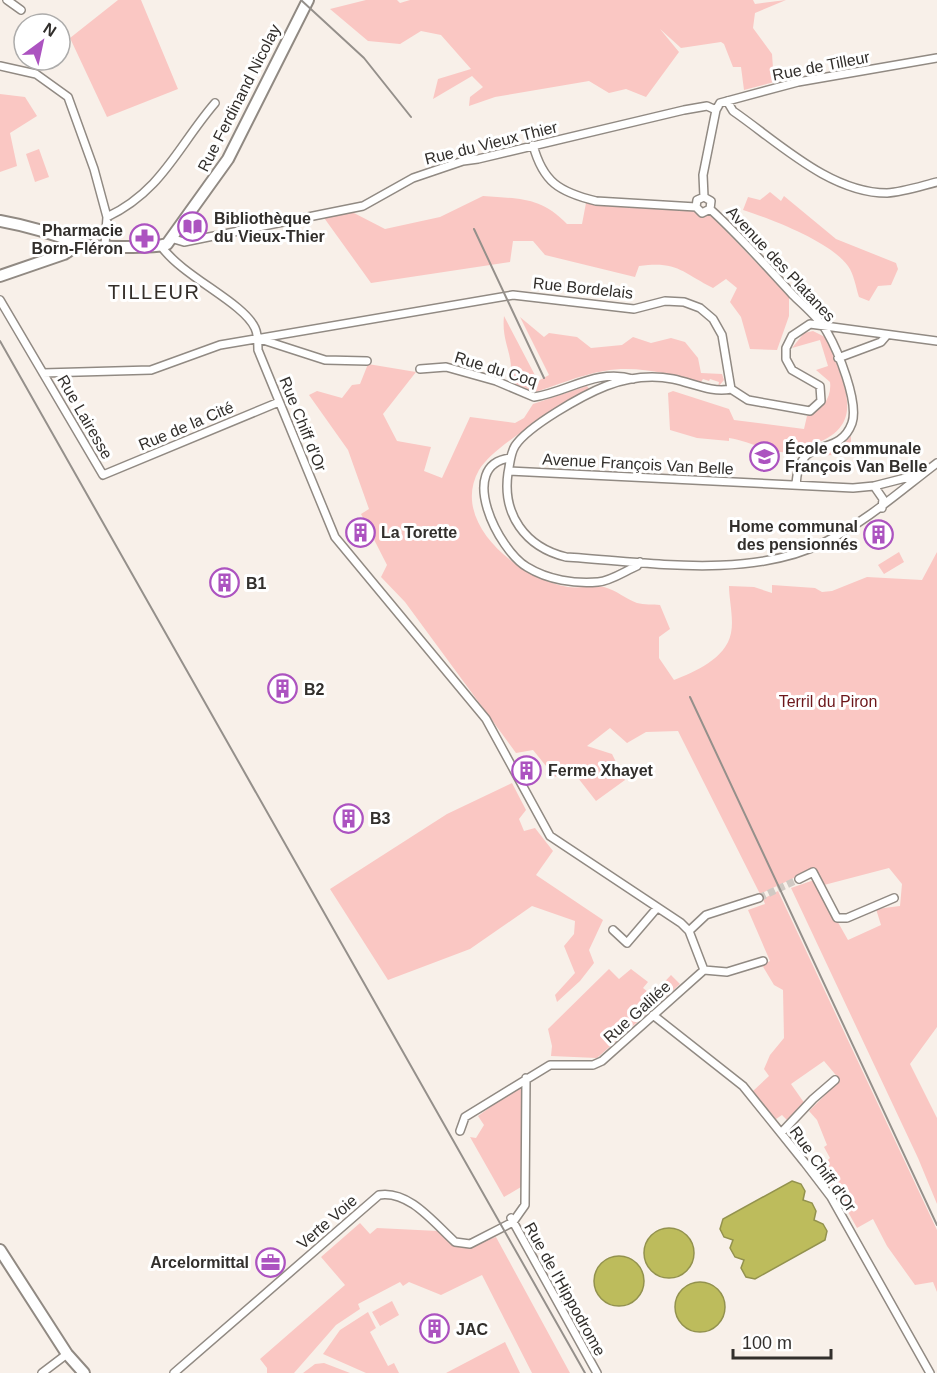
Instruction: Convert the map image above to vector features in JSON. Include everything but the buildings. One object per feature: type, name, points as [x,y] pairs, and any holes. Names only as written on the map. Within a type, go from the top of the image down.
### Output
[{"type":"street","points":[[7,0],[21,10]]},
{"type":"street","name":"Rue Ferdinand Nicolay","points":[[0,221],[64,236],[80,244],[161,246],[174,239],[228,159],[308,0]]},
{"type":"street","name":"Rue de Tilleur","points":[[716,110],[720,103],[798,82],[937,58]]},
{"type":"street","points":[[0,66],[36,74],[68,97],[94,169],[107,217],[105,245]]},
{"type":"street","points":[[727,101],[733,111],[842,184],[867,192],[890,193],[937,182]]},
{"type":"street","points":[[107,217],[139,199],[154,184],[215,103]]},
{"type":"street","name":"Rue du Vieux Thier","points":[[174,239],[184,242],[363,206],[412,178],[463,161],[684,110],[707,106],[716,110]]},
{"type":"street","points":[[704,196],[704,175],[716,110]]},
{"type":"street","points":[[533,145],[538,164],[547,179],[580,197],[596,201],[696,207],[702,213],[710,209],[711,201],[704,196]]},
{"type":"street","points":[[696,207],[697,200],[704,196]]},
{"type":"street","name":"Avenue des Platanes","points":[[710,209],[826,330],[853,399],[852,423],[845,436],[839,441],[807,453],[797,469],[796,485]]},
{"type":"street","points":[[0,276],[64,254],[80,244]]},
{"type":"street","name":"Rue Chiff d'Or","points":[[161,246],[170,259],[242,312],[255,327],[258,350],[335,537],[486,719],[550,836],[688,931]]},
{"type":"street","name":"Rue Bordelais","points":[[43,373],[151,370],[220,345],[513,295],[634,309],[665,302],[684,302],[700,308],[713,319],[722,335],[731,389]]},
{"type":"street","name":"Rue Lairesse","points":[[0,300],[103,475]]},
{"type":"street","points":[[937,341],[821,324],[810,324],[800,329],[792,336],[786,359],[792,370],[820,386],[822,395],[817,407],[810,411],[748,400],[731,389],[712,390],[661,377],[633,379],[605,387],[523,436],[513,448],[506,485],[511,513],[520,531],[538,546],[566,557],[711,566],[788,556],[822,544],[882,508],[937,463]]},
{"type":"street","points":[[837,358],[880,342],[887,335]]},
{"type":"street","points":[[258,338],[325,360],[367,361]]},
{"type":"street","name":"Rue du Coq","points":[[420,369],[446,367],[496,381],[534,397],[597,377],[616,374],[633,379]]},
{"type":"street","name":"Rue de la Cité","points":[[103,475],[279,402]]},
{"type":"street","points":[[510,458],[500,459],[492,464],[486,471],[484,486],[491,518],[500,538],[526,567],[560,580],[601,582],[637,566],[640,562]]},
{"type":"street","name":"Avenue François Van Belle","points":[[509,471],[796,485],[874,486],[923,473]]},
{"type":"street","points":[[874,486],[883,499],[882,508]]},
{"type":"street","points":[[799,879],[813,872],[837,918],[847,918],[894,898]]},
{"type":"street","points":[[759,898],[702,917],[688,931],[704,970],[727,972],[762,962]]},
{"type":"street","points":[[613,930],[627,943],[657,908]]},
{"type":"street","name":"Rue Galilée","points":[[460,1131],[465,1117],[550,1065],[593,1065],[602,1061],[704,970]]},
{"type":"street","name":"Rue Chiff d'Or","points":[[654,1015],[743,1086],[831,1197],[930,1373]]},
{"type":"street","points":[[512,1220],[525,1205],[526,1078]]},
{"type":"street","points":[[781,1133],[813,1099],[835,1080]]},
{"type":"street","name":"Verte Voie","points":[[174,1373],[379,1195],[392,1193],[405,1198],[455,1242],[470,1244],[512,1220]]},
{"type":"street","name":"Rue de l'Hippodrome","points":[[512,1220],[597,1373]]},
{"type":"street","points":[[0,1250],[67,1354],[84,1373]]},
{"type":"street","points":[[42,1373],[67,1354]]},
{"type":"green space","points":[[118,0],[141,0],[178,89],[107,117],[72,42],[72,36]]},
{"type":"green space","points":[[366,0],[397,0],[400,3],[410,0],[753,0],[755,4],[786,0],[755,13],[753,28],[772,54],[774,82],[744,90],[741,67],[733,67],[724,44],[721,42],[681,48],[660,29],[679,52],[646,97],[626,89],[609,93],[589,81],[495,97],[469,106],[470,97],[483,87],[472,76],[433,99],[438,79],[471,69],[441,35],[421,31],[400,44],[368,41],[330,9]]},
{"type":"green space","points":[[0,94],[25,97],[37,116],[10,133],[17,166],[0,172]]},
{"type":"green space","points":[[39,149],[49,177],[35,182],[26,154]]},
{"type":"green space","points":[[770,192],[781,201],[784,196],[836,239],[896,263],[898,269],[891,285],[878,286],[869,301],[859,297],[850,269],[828,248],[784,225],[743,210],[748,197],[760,200]]},
{"type":"green space","points":[[483,196],[518,199],[538,204],[548,208],[567,224],[582,224],[586,203],[693,210],[700,217],[711,215],[789,297],[789,316],[777,350],[750,349],[741,317],[730,302],[737,288],[726,279],[713,288],[679,269],[663,265],[639,266],[635,277],[545,255],[533,241],[513,241],[510,262],[371,283],[322,215],[352,212],[385,229],[440,217]]},
{"type":"green space","points":[[504,316],[538,381],[549,375],[520,317],[544,337],[549,333],[577,337],[591,348],[622,345],[633,337],[651,343],[671,338],[685,342],[698,358],[701,373],[722,374],[724,380],[718,387],[719,382],[710,379],[709,381],[703,379],[701,382],[653,371],[616,369],[586,375],[532,393],[510,381],[511,363],[504,334]]},
{"type":"green space","points":[[813,331],[827,338],[844,383],[847,398],[847,411],[843,423],[833,434],[797,452],[788,453],[729,438],[729,441],[697,438],[670,430],[668,393],[673,391],[729,409],[734,420],[804,429],[807,416],[825,403],[830,388],[830,382],[816,370],[828,366],[820,340],[792,348],[804,333]]},
{"type":"green space","name":"Terril du Piron","points":[[368,364],[416,372],[383,414],[397,441],[431,447],[424,471],[442,478],[470,417],[515,423],[524,418],[533,404],[587,386],[590,390],[514,437],[487,460],[479,470],[472,490],[474,510],[481,528],[494,545],[530,573],[549,582],[568,587],[604,587],[637,603],[660,605],[670,629],[659,637],[659,658],[674,680],[708,663],[723,650],[728,642],[732,622],[729,586],[754,587],[772,593],[772,585],[815,588],[822,592],[832,591],[867,577],[922,580],[937,552],[937,1027],[910,1064],[937,1118],[937,1204],[918,1158],[791,888],[814,880],[848,940],[881,925],[876,909],[900,906],[902,884],[889,868],[824,885],[815,868],[760,894],[678,731],[646,732],[627,743],[610,728],[587,746],[612,754],[625,780],[596,801],[571,769],[555,777],[533,750],[516,753],[405,602],[381,577],[387,565],[361,514],[369,509],[348,450],[309,395],[317,391],[342,398],[352,385],[360,384]]},
{"type":"green space","points":[[851,436],[851,454],[816,456],[843,444]]},
{"type":"green space","points":[[899,552],[904,562],[884,574],[878,565]]},
{"type":"green space","points":[[512,783],[526,810],[519,819],[524,831],[535,828],[553,851],[536,875],[603,920],[589,950],[594,963],[580,981],[557,1002],[555,995],[575,973],[564,946],[574,934],[575,921],[532,906],[470,949],[388,980],[330,889],[447,814]]},
{"type":"green space","points":[[778,891],[937,1230],[937,1292],[933,1282],[915,1285],[887,1246],[873,1219],[857,1228],[839,1196],[818,1169],[830,1158],[824,1147],[827,1145],[817,1120],[809,1111],[840,1080],[824,1061],[791,1084],[805,1104],[788,1121],[782,1115],[776,1119],[753,1091],[769,1076],[764,1069],[770,1055],[784,1038],[783,990],[774,985],[762,965],[770,961],[748,910],[765,904],[763,899]]},
{"type":"green space","points":[[609,969],[619,979],[631,969],[648,982],[643,988],[652,995],[671,975],[680,984],[597,1058],[551,1056],[552,1046],[548,1029]]},
{"type":"green space","points":[[523,1083],[521,1187],[504,1197],[470,1137],[476,1138],[484,1125],[478,1116]]},
{"type":"green space","points":[[360,1223],[370,1234],[377,1228],[438,1231],[453,1244],[463,1248],[496,1237],[570,1373],[532,1373],[482,1275],[441,1295],[409,1282],[403,1286],[400,1282],[358,1304],[360,1309],[336,1325],[294,1373],[267,1373],[267,1368],[260,1359],[345,1285],[321,1257]]},
{"type":"green space","points":[[392,1301],[399,1315],[380,1326],[372,1312]]},
{"type":"green space","points":[[368,1312],[376,1328],[370,1332],[388,1366],[394,1363],[399,1373],[366,1373],[323,1354],[340,1330]]},
{"type":"green space","points":[[505,1342],[520,1373],[446,1373]]},
{"type":"green space","points":[[324,1363],[350,1373],[303,1373],[315,1364]]},
{"type":"shaded area","points":[[792,1181],[801,1184],[805,1191],[803,1200],[812,1203],[816,1211],[814,1220],[823,1224],[827,1231],[825,1240],[755,1279],[746,1277],[741,1268],[744,1260],[735,1257],[730,1248],[733,1240],[724,1237],[720,1229],[723,1219]]},
{"type":"shaded area","points":[[664,1228],[674,1228],[687,1235],[694,1248],[694,1258],[687,1271],[674,1278],[664,1278],[655,1274],[648,1267],[644,1258],[644,1248],[648,1239],[655,1232]]},
{"type":"shaded area","points":[[614,1256],[624,1256],[637,1263],[644,1276],[644,1286],[637,1299],[624,1306],[614,1306],[605,1302],[598,1295],[594,1286],[594,1276],[598,1267],[605,1260]]},
{"type":"shaded area","points":[[695,1282],[705,1282],[718,1289],[725,1302],[725,1312],[718,1325],[705,1332],[695,1332],[686,1328],[679,1321],[675,1312],[675,1302],[679,1293],[686,1286]]},
{"type":"tunnel","points":[[759,898],[799,879]]},
{"type":"railway","points":[[301,0],[364,58],[411,117]]},
{"type":"railway","points":[[474,229],[544,378]]},
{"type":"railway","points":[[0,341],[585,1373]]},
{"type":"railway","points":[[690,697],[937,1225]]},
{"type":"place","name":"Bibliothèque du Vieux-Thier","points":[[193,227]]},
{"type":"place","name":"Pharmacie Born-Fléron","points":[[144,239]]},
{"type":"place","name":"École communale François Van Belle","points":[[764,457]]},
{"type":"place","name":"La Torette","points":[[360,532]]},
{"type":"place","name":"Home communal des pensionnés","points":[[879,535]]},
{"type":"place","name":"B1","points":[[225,583]]},
{"type":"place","name":"B2","points":[[283,689]]},
{"type":"place","name":"Ferme Xhayet","points":[[527,770]]},
{"type":"place","name":"B3","points":[[349,818]]},
{"type":"place","name":"Arcelormittal","points":[[270,1262]]},
{"type":"place","name":"JAC","points":[[435,1329]]},
{"type":"district","name":"TILLEUR","points":[[154,292]]}]
